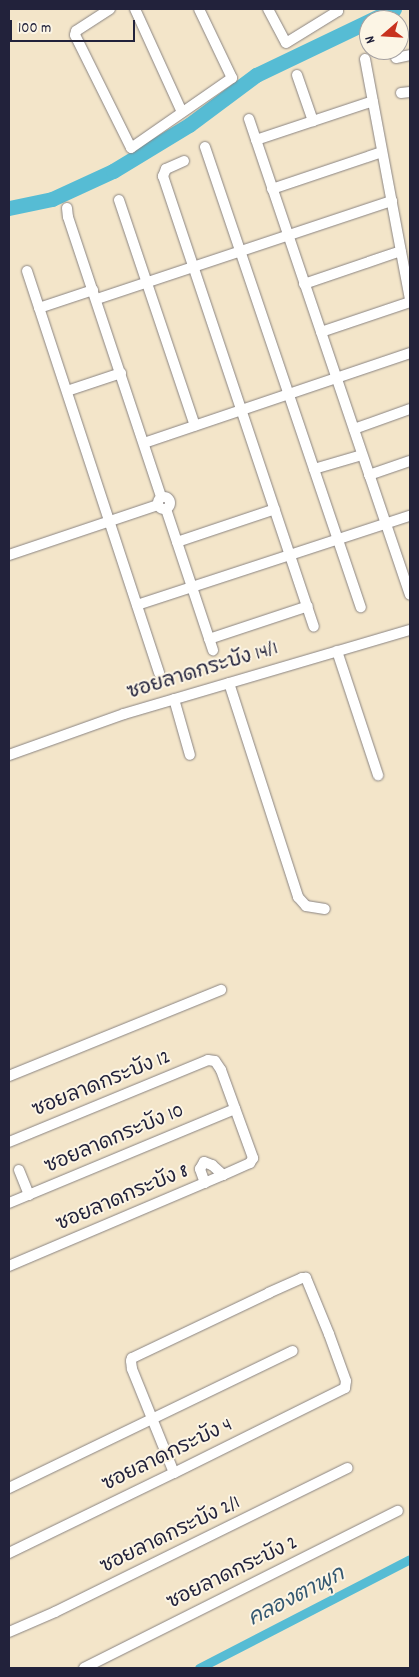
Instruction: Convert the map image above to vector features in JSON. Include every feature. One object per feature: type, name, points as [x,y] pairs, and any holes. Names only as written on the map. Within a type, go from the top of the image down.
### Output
[{"type":"street","points":[[110,9],[76,31],[75,35],[129,146],[133,147],[232,78],[199,9]]},
{"type":"street","points":[[135,9],[182,112]]},
{"type":"street","points":[[268,9],[286,43],[338,11],[336,9]]},
{"type":"street","points":[[321,332],[410,300],[365,60]]},
{"type":"street","points":[[297,75],[313,121]]},
{"type":"street","points":[[256,140],[373,101]]},
{"type":"street","points":[[248,119],[385,523],[406,569],[410,595]]},
{"type":"street","points":[[205,147],[361,607]]},
{"type":"street","points":[[272,189],[382,152]]},
{"type":"street","points":[[184,162],[166,169],[163,176],[314,626]]},
{"type":"street","points":[[119,200],[195,426]]},
{"type":"street","points":[[39,308],[147,283],[392,201]]},
{"type":"street","points":[[67,208],[68,217],[144,443],[162,504],[177,542],[213,650]]},
{"type":"street","points":[[304,284],[401,251]]},
{"type":"street","points":[[27,271],[159,673]]},
{"type":"street","points":[[144,443],[410,354]]},
{"type":"street","points":[[67,391],[121,373]]},
{"type":"street","points":[[354,430],[410,409]]},
{"type":"street","points":[[314,470],[362,455]]},
{"type":"street","points":[[369,474],[410,461]]},
{"type":"street","points":[[9,555],[162,504]]},
{"type":"street","points":[[177,542],[275,509]]},
{"type":"street","points":[[137,605],[410,516]]},
{"type":"street","points":[[209,639],[308,606]]},
{"type":"street","name":"ซอยลาดกระบัง 14/1","points":[[9,755],[124,714],[410,630]]},
{"type":"street","points":[[337,651],[378,776]]},
{"type":"street","points":[[229,683],[298,897],[306,906],[325,909]]},
{"type":"street","points":[[174,699],[190,755]]},
{"type":"street","points":[[9,1076],[221,990]]},
{"type":"street","name":"ซอยลาดกระบัง 12","points":[[9,1142],[208,1060],[217,1063],[235,1109]]},
{"type":"street","name":"ซอยลาดกระบัง 8","points":[[9,1266],[250,1163],[253,1155],[235,1109]]},
{"type":"street","name":"ซอยลาดกระบัง 10","points":[[9,1203],[235,1109]]},
{"type":"street","points":[[205,1183],[200,1166],[204,1162],[212,1165],[223,1176]]},
{"type":"street","points":[[19,1170],[29,1195]]},
{"type":"street","name":"ซอยลาดกระบัง 4","points":[[9,1553],[343,1390],[346,1381],[308,1282],[302,1278],[132,1358],[132,1369],[153,1420]]},
{"type":"street","points":[[9,1488],[293,1351]]},
{"type":"street","points":[[153,1420],[174,1473]]},
{"type":"street","name":"ซอยลาดกระบัง 2/1","points":[[9,1632],[55,1612],[348,1468]]},
{"type":"street","name":"ซอยลาดกระบัง 2","points":[[84,1668],[398,1511]]},
{"type":"waterway","points":[[9,208],[52,199],[113,171],[189,125],[256,75],[394,9]]},
{"type":"waterway","name":"คลองตาพุก","points":[[199,1668],[410,1559]]}]
